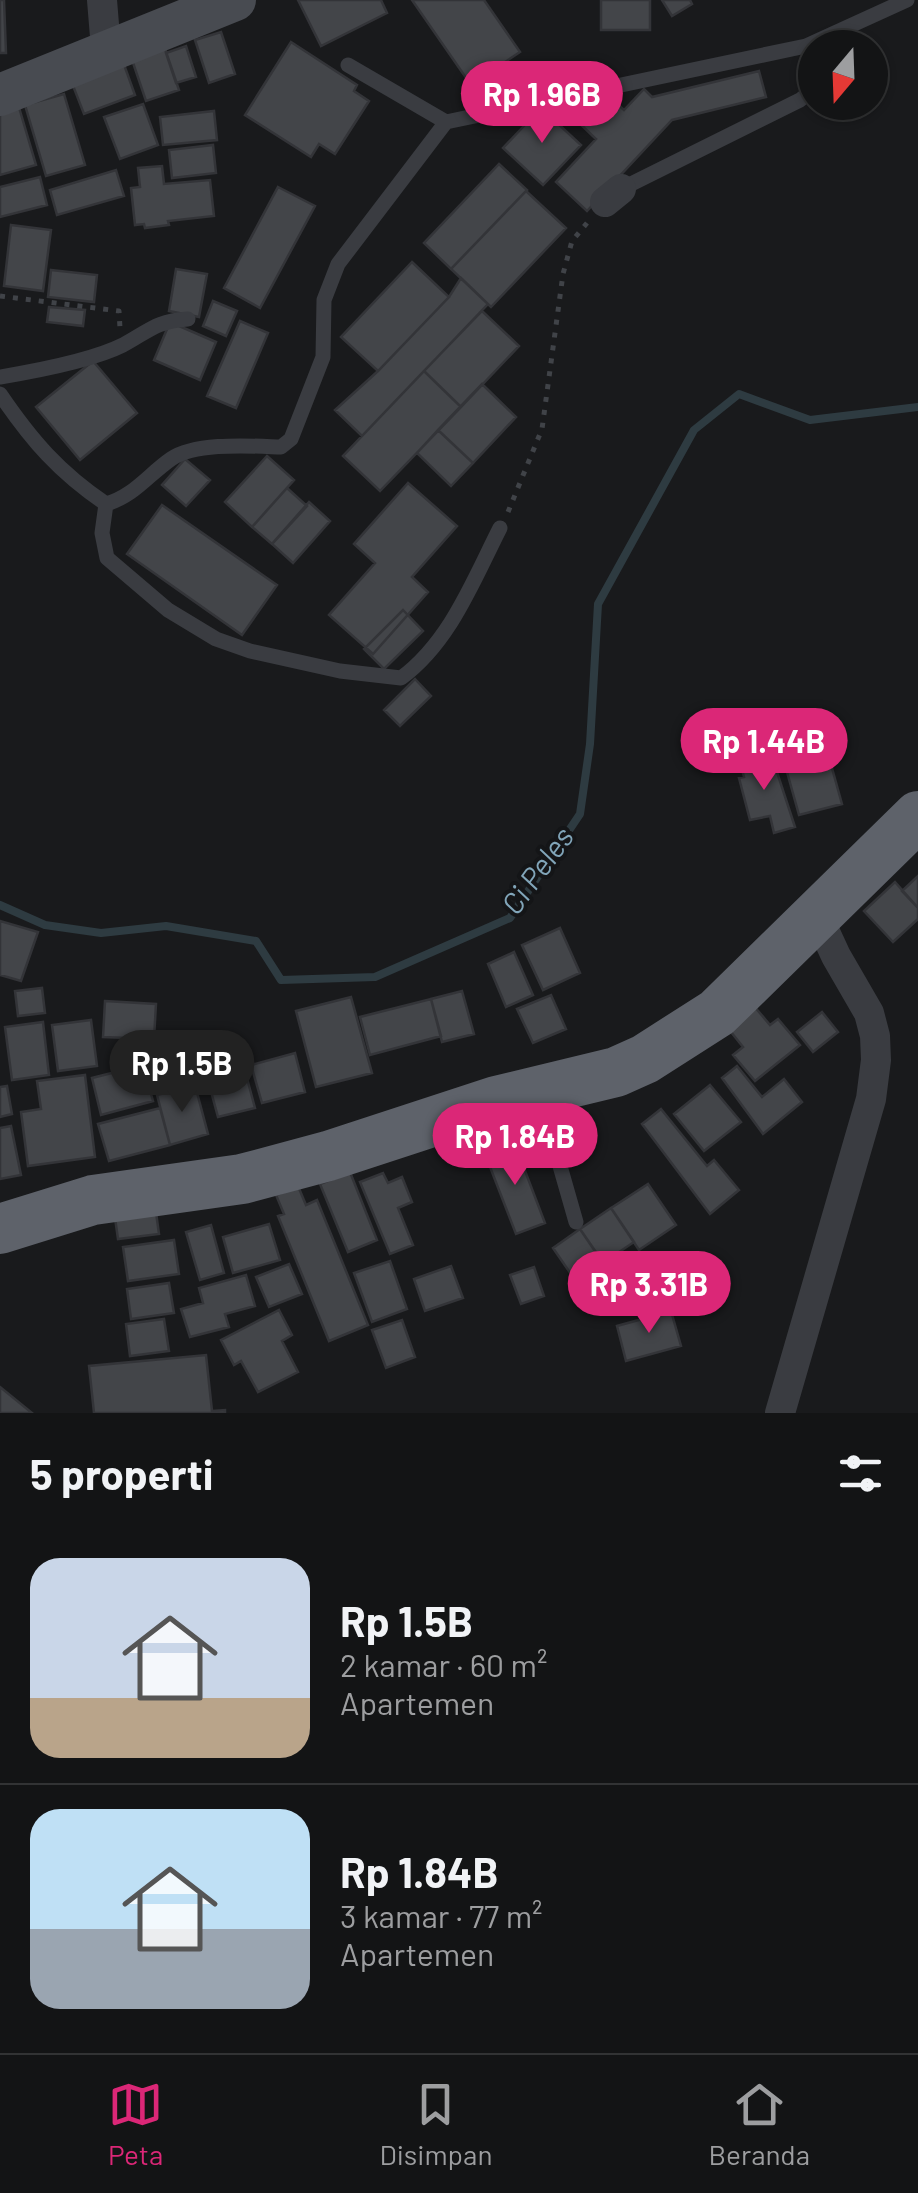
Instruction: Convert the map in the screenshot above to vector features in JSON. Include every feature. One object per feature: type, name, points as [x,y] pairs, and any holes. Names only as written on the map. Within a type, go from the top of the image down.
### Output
[{"type":"highway","points":[[0,1230],[94,1200],[242,1180],[496,1102],[616,1072],[673,1043],[717,1012],[918,816]]},
{"type":"main road","points":[[0,94],[235,0]]},
{"type":"street","points":[[102,0],[106,49]]},
{"type":"street","points":[[780,1413],[870,1100],[876,1060],[869,1013],[818,917]]},
{"type":"lane","points":[[841,30],[906,0]]},
{"type":"lane","points":[[0,394],[35,445],[72,481],[106,504],[124,499],[173,457],[198,447],[281,447],[291,439],[323,356],[324,300],[338,264],[446,122],[798,48]]},
{"type":"lane","points":[[348,64],[446,122]]},
{"type":"lane","points":[[613,196],[798,101]]},
{"type":"lane","points":[[0,377],[42,370],[122,346],[146,328],[188,319]]},
{"type":"lane","points":[[106,504],[102,534],[107,558],[168,610],[216,639],[250,651],[340,671],[400,678],[424,661],[456,615],[500,528]]},
{"type":"lane","points":[[538,1092],[576,1222]]},
{"type":"path","points":[[500,528],[542,429],[554,328],[572,241],[613,196]]},
{"type":"path","points":[[0,296],[120,311],[122,346]]},
{"type":"building","points":[[0,0],[4,0],[6,53],[0,53]]},
{"type":"building","points":[[298,0],[381,0],[387,13],[321,46]]},
{"type":"building","points":[[412,0],[484,0],[520,52],[471,85]]},
{"type":"building","points":[[601,0],[650,0],[650,30],[601,30]]},
{"type":"building","points":[[662,0],[690,0],[692,4],[672,16]]},
{"type":"building","points":[[221,32],[235,74],[209,83],[195,40]]},
{"type":"building","points":[[291,42],[357,85],[354,91],[369,101],[335,154],[319,144],[311,157],[245,115]]},
{"type":"building","points":[[163,43],[179,90],[146,101],[130,54]]},
{"type":"building","points":[[186,46],[196,77],[176,83],[166,53]]},
{"type":"building","points":[[122,59],[135,95],[84,114],[70,78]]},
{"type":"building","points":[[759,71],[766,97],[672,120],[587,211],[556,182],[596,139],[576,120],[603,91],[624,110],[644,89],[652,97]]},
{"type":"building","points":[[64,94],[85,165],[46,176],[25,105]]},
{"type":"building","points":[[18,104],[36,165],[0,175],[0,110]]},
{"type":"building","points":[[143,104],[158,145],[120,159],[104,117]]},
{"type":"building","points":[[541,108],[581,145],[543,185],[503,148]]},
{"type":"building","points":[[214,111],[217,140],[163,145],[160,117]]},
{"type":"building","points":[[213,145],[216,173],[172,178],[169,150]]},
{"type":"building","points":[[499,164],[527,190],[451,269],[424,243]]},
{"type":"building","points":[[162,166],[164,184],[210,180],[214,216],[145,228],[144,224],[135,225],[131,188],[140,187],[138,168]]},
{"type":"building","points":[[116,170],[124,196],[57,215],[50,190]]},
{"type":"building","points":[[40,177],[47,205],[0,217],[0,187]]},
{"type":"building","points":[[278,187],[315,206],[260,308],[224,288]]},
{"type":"building","points":[[526,191],[566,228],[491,307],[451,269]]},
{"type":"building","points":[[11,225],[51,230],[43,291],[4,286]]},
{"type":"building","points":[[412,262],[449,297],[378,371],[341,337]]},
{"type":"building","points":[[176,269],[207,274],[199,317],[169,311]]},
{"type":"building","points":[[51,270],[97,275],[94,302],[48,297]]},
{"type":"building","points":[[461,278],[488,304],[362,436],[335,410],[449,297]]},
{"type":"building","points":[[213,301],[237,311],[226,336],[203,326]]},
{"type":"building","points":[[49,307],[85,310],[83,326],[47,322]]},
{"type":"building","points":[[482,311],[519,346],[461,407],[424,371]]},
{"type":"building","points":[[240,321],[268,333],[236,408],[207,396]]},
{"type":"building","points":[[170,322],[216,342],[200,380],[154,360]]},
{"type":"building","points":[[93,361],[137,413],[80,460],[36,407]]},
{"type":"building","points":[[424,371],[461,407],[380,491],[343,456]]},
{"type":"building","points":[[482,384],[516,417],[473,463],[438,430]]},
{"type":"building","points":[[438,430],[473,463],[451,486],[417,453]]},
{"type":"building","points":[[267,456],[294,480],[252,527],[225,502]]},
{"type":"building","points":[[185,459],[210,480],[186,506],[162,485]]},
{"type":"building","points":[[408,483],[457,526],[412,577],[428,592],[373,654],[329,615],[375,563],[354,544]]},
{"type":"building","points":[[287,488],[307,506],[272,544],[252,527]]},
{"type":"building","points":[[309,502],[330,521],[293,563],[272,544]]},
{"type":"building","points":[[162,505],[277,585],[242,635],[127,554]]},
{"type":"building","points":[[403,610],[423,631],[384,669],[364,649]]},
{"type":"building","points":[[415,679],[431,696],[400,726],[384,710]]},
{"type":"building","points":[[758,750],[764,772],[776,769],[795,827],[774,833],[770,816],[750,820],[739,778],[744,777],[738,754]]},
{"type":"building","points":[[830,761],[842,804],[799,815],[787,772]]},
{"type":"building","points":[[918,876],[918,908],[902,891]]},
{"type":"building","points":[[895,882],[918,908],[918,919],[893,942],[864,911]]},
{"type":"building","points":[[0,921],[38,932],[21,981],[0,975]]},
{"type":"building","points":[[560,928],[580,973],[543,990],[522,945]]},
{"type":"building","points":[[514,952],[533,995],[506,1007],[488,964]]},
{"type":"building","points":[[42,988],[45,1013],[18,1016],[15,991]]},
{"type":"building","points":[[462,991],[474,1034],[442,1042],[431,999]]},
{"type":"building","points":[[551,995],[566,1029],[533,1043],[517,1009]]},
{"type":"building","points":[[351,997],[372,1073],[316,1087],[296,1011]]},
{"type":"building","points":[[431,999],[441,1036],[370,1055],[360,1017]]},
{"type":"building","points":[[105,1001],[156,1004],[154,1039],[103,1037]]},
{"type":"building","points":[[754,1006],[770,1025],[778,1019],[800,1045],[755,1081],[733,1055],[743,1047],[727,1027]]},
{"type":"building","points":[[822,1012],[838,1032],[813,1052],[797,1032]]},
{"type":"building","points":[[91,1020],[97,1066],[58,1071],[52,1025]]},
{"type":"building","points":[[43,1022],[49,1075],[12,1080],[5,1027]]},
{"type":"building","points":[[237,1041],[255,1108],[218,1117],[200,1051]]},
{"type":"building","points":[[295,1053],[305,1092],[262,1103],[251,1065]]},
{"type":"building","points":[[143,1065],[153,1101],[101,1115],[92,1078]]},
{"type":"building","points":[[737,1066],[762,1097],[784,1079],[802,1102],[763,1134],[722,1078]]},
{"type":"building","points":[[85,1075],[95,1157],[28,1166],[21,1112],[41,1109],[37,1081]]},
{"type":"building","points":[[195,1085],[208,1134],[170,1145],[157,1095]]},
{"type":"building","points":[[710,1085],[741,1122],[704,1151],[674,1114]]},
{"type":"building","points":[[7,1086],[12,1114],[0,1117],[0,1087]]},
{"type":"building","points":[[160,1108],[170,1145],[109,1161],[98,1124]]},
{"type":"building","points":[[661,1109],[707,1166],[714,1160],[739,1190],[710,1214],[642,1124]]},
{"type":"building","points":[[11,1126],[21,1175],[0,1179],[0,1128]]},
{"type":"building","points":[[514,1142],[545,1223],[516,1234],[485,1154]]},
{"type":"building","points":[[350,1172],[377,1240],[348,1252],[320,1184]]},
{"type":"building","points":[[383,1173],[388,1183],[402,1177],[412,1202],[398,1208],[413,1245],[390,1254],[360,1182]]},
{"type":"building","points":[[648,1184],[676,1225],[639,1250],[611,1208]]},
{"type":"building","points":[[298,1186],[306,1205],[317,1200],[368,1325],[329,1341],[278,1216],[284,1214],[276,1195]]},
{"type":"building","points":[[155,1205],[159,1234],[118,1239],[114,1211]]},
{"type":"building","points":[[611,1208],[634,1242],[603,1263],[580,1229]]},
{"type":"building","points":[[269,1224],[280,1260],[233,1273],[223,1237]]},
{"type":"building","points":[[211,1225],[224,1273],[200,1280],[186,1232]]},
{"type":"building","points":[[580,1229],[600,1258],[573,1277],[553,1248]]},
{"type":"building","points":[[174,1240],[179,1274],[128,1281],[123,1247]]},
{"type":"building","points":[[390,1261],[407,1309],[372,1322],[354,1273]]},
{"type":"building","points":[[289,1264],[302,1294],[269,1307],[256,1277]]},
{"type":"building","points":[[451,1266],[463,1298],[425,1311],[414,1279]]},
{"type":"building","points":[[534,1267],[544,1296],[521,1304],[510,1275]]},
{"type":"building","points":[[246,1275],[255,1306],[225,1314],[229,1327],[190,1337],[181,1309],[203,1303],[199,1288]]},
{"type":"building","points":[[169,1283],[174,1313],[131,1319],[127,1289]]},
{"type":"building","points":[[279,1310],[292,1335],[282,1341],[298,1372],[258,1392],[241,1361],[234,1365],[221,1340]]},
{"type":"building","points":[[671,1311],[681,1346],[626,1361],[617,1326]]},
{"type":"building","points":[[164,1319],[169,1351],[130,1356],[126,1324]]},
{"type":"building","points":[[402,1320],[415,1357],[386,1368],[372,1330]]},
{"type":"building","points":[[206,1355],[212,1411],[225,1413],[94,1413],[89,1366]]},
{"type":"building","points":[[0,1387],[32,1413],[0,1413]]},
{"type":"waterway","name":"Ci Peles","points":[[0,905],[45,925],[101,933],[166,926],[256,941],[281,980],[375,977],[510,918],[580,814],[590,744],[598,604],[694,430],[739,394],[810,420],[918,407]]}]
